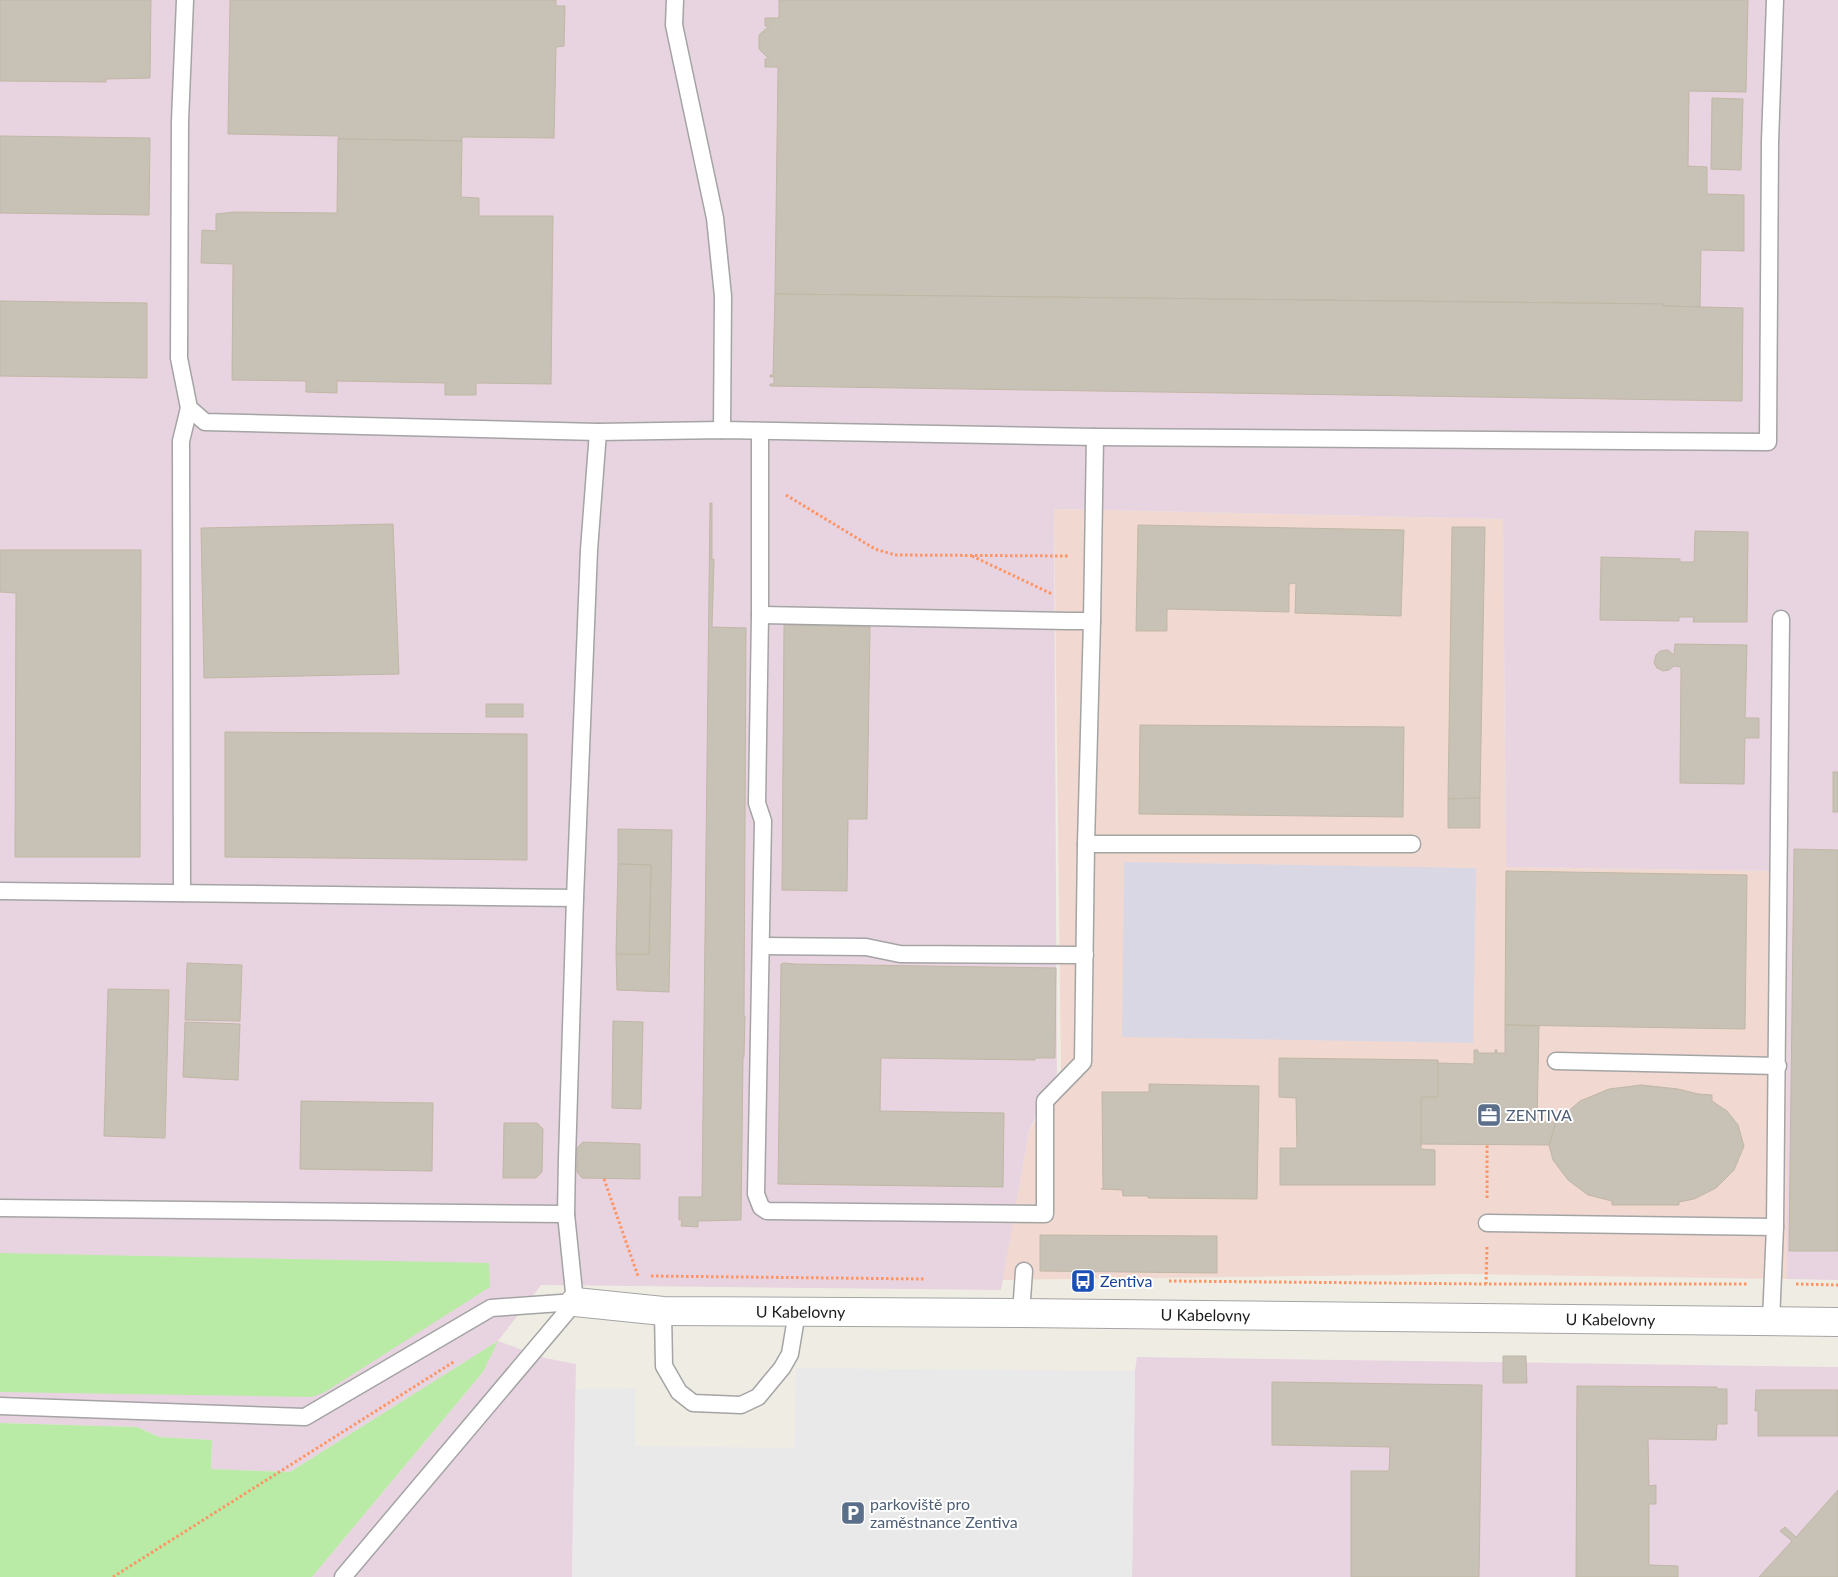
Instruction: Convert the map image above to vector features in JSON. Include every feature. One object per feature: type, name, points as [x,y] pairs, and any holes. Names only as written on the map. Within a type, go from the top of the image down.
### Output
[{"type":"street","name":"U Kabelovny","points":[[575,1302],[663,1311],[1838,1322]]},
{"type":"lane","points":[[182,893],[180,441],[189,408],[179,358],[180,121],[185,0]]},
{"type":"lane","points":[[675,0],[674,25],[715,218],[723,296],[722,430]]},
{"type":"lane","points":[[189,408],[205,422],[598,432],[722,430],[1095,437],[1768,442],[1770,142],[1775,0]]},
{"type":"lane","points":[[343,1577],[575,1302],[566,1214],[575,898],[589,550],[598,432]]},
{"type":"lane","points":[[760,432],[757,803],[763,821],[756,1194],[761,1208],[767,1211],[1045,1214],[1046,1101],[1083,1062],[1095,437]]},
{"type":"lane","points":[[760,615],[1068,622],[1092,620]]},
{"type":"lane","points":[[1771,1321],[1778,1066],[1781,619]]},
{"type":"lane","points":[[1086,844],[1412,844]]},
{"type":"lane","points":[[0,891],[575,898]]},
{"type":"lane","points":[[762,946],[866,947],[900,954],[1085,955]]},
{"type":"lane","points":[[1556,1061],[1778,1066]]},
{"type":"lane","points":[[0,1208],[566,1214]]},
{"type":"lane","points":[[1487,1223],[1775,1227]]},
{"type":"lane","points":[[1021,1313],[1024,1271]]},
{"type":"lane","points":[[0,1406],[305,1417],[491,1308],[575,1302]]},
{"type":"lane","points":[[663,1311],[664,1366],[679,1392],[693,1403],[741,1405],[758,1397],[782,1368],[790,1354],[797,1312]]},
{"type":"path","points":[[760,486],[772,487],[875,549],[885,553],[895,555],[1069,556]]},
{"type":"path","points":[[1486,1284],[1487,1145]]},
{"type":"path","points":[[604,1179],[637,1276],[933,1279]]},
{"type":"path","points":[[1230,1281],[1838,1285]]},
{"type":"path","points":[[114,1577],[456,1361]]},
{"type":"shaded area","points":[[0,0],[1838,0],[1838,1280],[1787,1279],[1787,871],[1506,867],[1503,519],[1054,509],[1057,1073],[1029,1131],[1001,1290],[541,1285],[498,1341],[545,1358],[576,1364],[572,1577],[312,1577],[483,1372],[497,1342],[290,1472],[211,1469],[212,1440],[159,1437],[137,1427],[0,1423]]},
{"type":"shaded area","points":[[1054,509],[1503,519],[1506,867],[1787,871],[1787,1279],[1465,1274],[1002,1280],[1029,1131],[1061,1075]]},
{"type":"shaded area","points":[[1124,862],[1476,868],[1473,1043],[1122,1037]]},
{"type":"shaded area","points":[[1137,1357],[1838,1367],[1838,1577],[1132,1577],[1135,1371]]},
{"type":"shaded area","name":"parkoviště pro zaměstnance Zentiva","points":[[796,1368],[1135,1371],[1132,1577],[572,1577],[576,1389],[635,1388],[635,1446],[794,1448]]},
{"type":"green space","points":[[0,1253],[489,1263],[490,1287],[325,1392],[312,1397],[0,1392]]},
{"type":"green space","points":[[498,1341],[483,1372],[312,1577],[0,1577],[0,1423],[137,1427],[159,1437],[212,1440],[211,1469],[290,1472]]},
{"type":"building","points":[[0,0],[151,0],[150,78],[106,79],[106,82],[0,81]]},
{"type":"building","points":[[230,0],[556,0],[556,6],[565,6],[564,46],[556,47],[554,138],[462,137],[462,141],[338,139],[339,136],[228,134]]},
{"type":"building","points":[[779,0],[1748,0],[1746,92],[1689,91],[1688,166],[1707,167],[1707,194],[1744,195],[1744,251],[1701,250],[1700,307],[1663,306],[1663,304],[775,294],[778,67],[765,67],[765,59],[769,59],[759,49],[759,35],[769,26],[765,26],[765,18],[779,18]]},
{"type":"building","points":[[1712,98],[1743,99],[1741,170],[1711,169]]},
{"type":"building","points":[[0,136],[150,138],[149,215],[0,213]]},
{"type":"building","points":[[338,139],[462,141],[461,197],[479,198],[479,216],[553,216],[551,384],[476,383],[476,395],[445,395],[445,383],[337,381],[337,393],[306,392],[306,381],[232,380],[233,264],[201,263],[202,230],[216,231],[216,214],[235,212],[337,213]]},
{"type":"building","points":[[775,294],[1663,304],[1663,306],[1743,308],[1742,401],[770,386],[770,384],[774,384],[774,377],[770,377],[770,375],[773,375]]},
{"type":"building","points":[[0,301],[147,303],[147,378],[0,376]]},
{"type":"building","points":[[710,503],[712,503],[712,560],[714,559],[712,627],[746,628],[745,1016],[741,1220],[698,1221],[698,1227],[681,1226],[682,1220],[679,1220],[679,1197],[702,1197]]},
{"type":"building","points":[[393,524],[399,674],[204,678],[201,528]]},
{"type":"building","points":[[1138,525],[1404,530],[1401,616],[1295,613],[1296,583],[1289,584],[1289,612],[1167,609],[1167,631],[1136,631]]},
{"type":"building","points":[[1452,527],[1485,527],[1480,798],[1448,799]]},
{"type":"building","points":[[1695,531],[1748,532],[1747,622],[1693,622],[1694,617],[1679,617],[1679,621],[1600,620],[1601,557],[1680,559],[1680,562],[1694,562]]},
{"type":"building","points":[[0,550],[141,550],[140,857],[15,857],[16,593],[0,592]]},
{"type":"building","points":[[784,625],[870,627],[867,819],[848,819],[847,891],[782,890]]},
{"type":"building","points":[[1675,644],[1747,645],[1745,718],[1759,718],[1759,738],[1745,738],[1744,784],[1680,783],[1681,667],[1674,666],[1669,670],[1663,671],[1657,668],[1654,663],[1656,655],[1660,651],[1668,650],[1674,655]]},
{"type":"building","points":[[486,704],[523,704],[523,717],[486,717]]},
{"type":"building","points":[[1140,725],[1404,727],[1403,817],[1139,814]]},
{"type":"building","points":[[225,732],[527,734],[527,860],[225,857]]},
{"type":"building","points":[[1833,772],[1838,772],[1838,812],[1833,812]]},
{"type":"building","points":[[1480,798],[1480,828],[1448,828],[1448,799]]},
{"type":"building","points":[[618,829],[672,830],[669,992],[617,990],[616,954],[649,954],[651,865],[618,864]]},
{"type":"building","points":[[1794,849],[1838,850],[1838,1251],[1789,1251]]},
{"type":"building","points":[[618,864],[651,865],[649,954],[616,954]]},
{"type":"building","points":[[1506,871],[1747,875],[1745,1029],[1505,1025]]},
{"type":"building","points":[[187,963],[242,965],[240,1021],[185,1020]]},
{"type":"building","points":[[781,964],[1056,968],[1055,1058],[1035,1058],[1035,1060],[881,1058],[880,1111],[1004,1113],[1003,1187],[778,1184]]},
{"type":"building","points":[[108,989],[169,990],[165,1138],[104,1136]]},
{"type":"building","points":[[613,1021],[643,1022],[641,1109],[612,1108]]},
{"type":"building","points":[[185,1022],[240,1024],[238,1080],[183,1077]]},
{"type":"building","points":[[1505,1025],[1539,1026],[1537,1121],[1556,1122],[1549,1145],[1421,1144],[1421,1097],[1438,1097],[1438,1063],[1474,1064],[1474,1050],[1478,1050],[1478,1053],[1495,1053],[1495,1050],[1497,1050],[1497,1053],[1505,1053]]},
{"type":"building","points":[[1279,1058],[1438,1060],[1438,1097],[1421,1097],[1421,1149],[1435,1150],[1435,1185],[1280,1185],[1280,1148],[1297,1148],[1296,1098],[1279,1097]]},
{"type":"building","points":[[1149,1084],[1259,1086],[1257,1199],[1148,1198],[1148,1196],[1123,1196],[1122,1190],[1101,1189],[1103,1188],[1102,1092],[1149,1092]]},
{"type":"building","points":[[1641,1085],[1712,1095],[1712,1101],[1727,1111],[1738,1125],[1744,1146],[1734,1170],[1716,1188],[1694,1199],[1679,1202],[1679,1205],[1612,1205],[1612,1201],[1588,1195],[1568,1180],[1553,1160],[1549,1145],[1556,1122],[1580,1101],[1609,1089]]},
{"type":"building","points":[[301,1101],[433,1103],[432,1171],[300,1169]]},
{"type":"building","points":[[504,1123],[537,1123],[543,1129],[542,1172],[536,1178],[503,1178]]},
{"type":"building","points":[[583,1142],[640,1144],[640,1179],[582,1178],[577,1172],[577,1148]]},
{"type":"building","points":[[1040,1235],[1217,1236],[1217,1273],[1040,1271]]},
{"type":"building","points":[[1503,1356],[1526,1356],[1527,1383],[1503,1383]]},
{"type":"building","points":[[1272,1382],[1482,1385],[1479,1577],[1351,1577],[1351,1471],[1389,1471],[1390,1447],[1272,1445]]},
{"type":"building","points":[[1577,1386],[1717,1387],[1717,1389],[1727,1389],[1727,1424],[1717,1424],[1716,1440],[1648,1439],[1649,1486],[1656,1485],[1656,1504],[1649,1504],[1649,1565],[1678,1566],[1678,1577],[1576,1577]]},
{"type":"building","points":[[1756,1390],[1838,1390],[1838,1436],[1758,1436],[1758,1411],[1755,1411]]},
{"type":"building","points":[[1838,1490],[1838,1577],[1759,1577],[1792,1541],[1780,1531],[1785,1527],[1796,1537]]},
{"type":"place","name":"ZENTIVA","points":[[1489,1115]]},
{"type":"place","name":"Zentiva","points":[[1083,1281]]},
{"type":"place","name":"parkoviště pro zaměstnance Zentiva","points":[[853,1513]]}]
